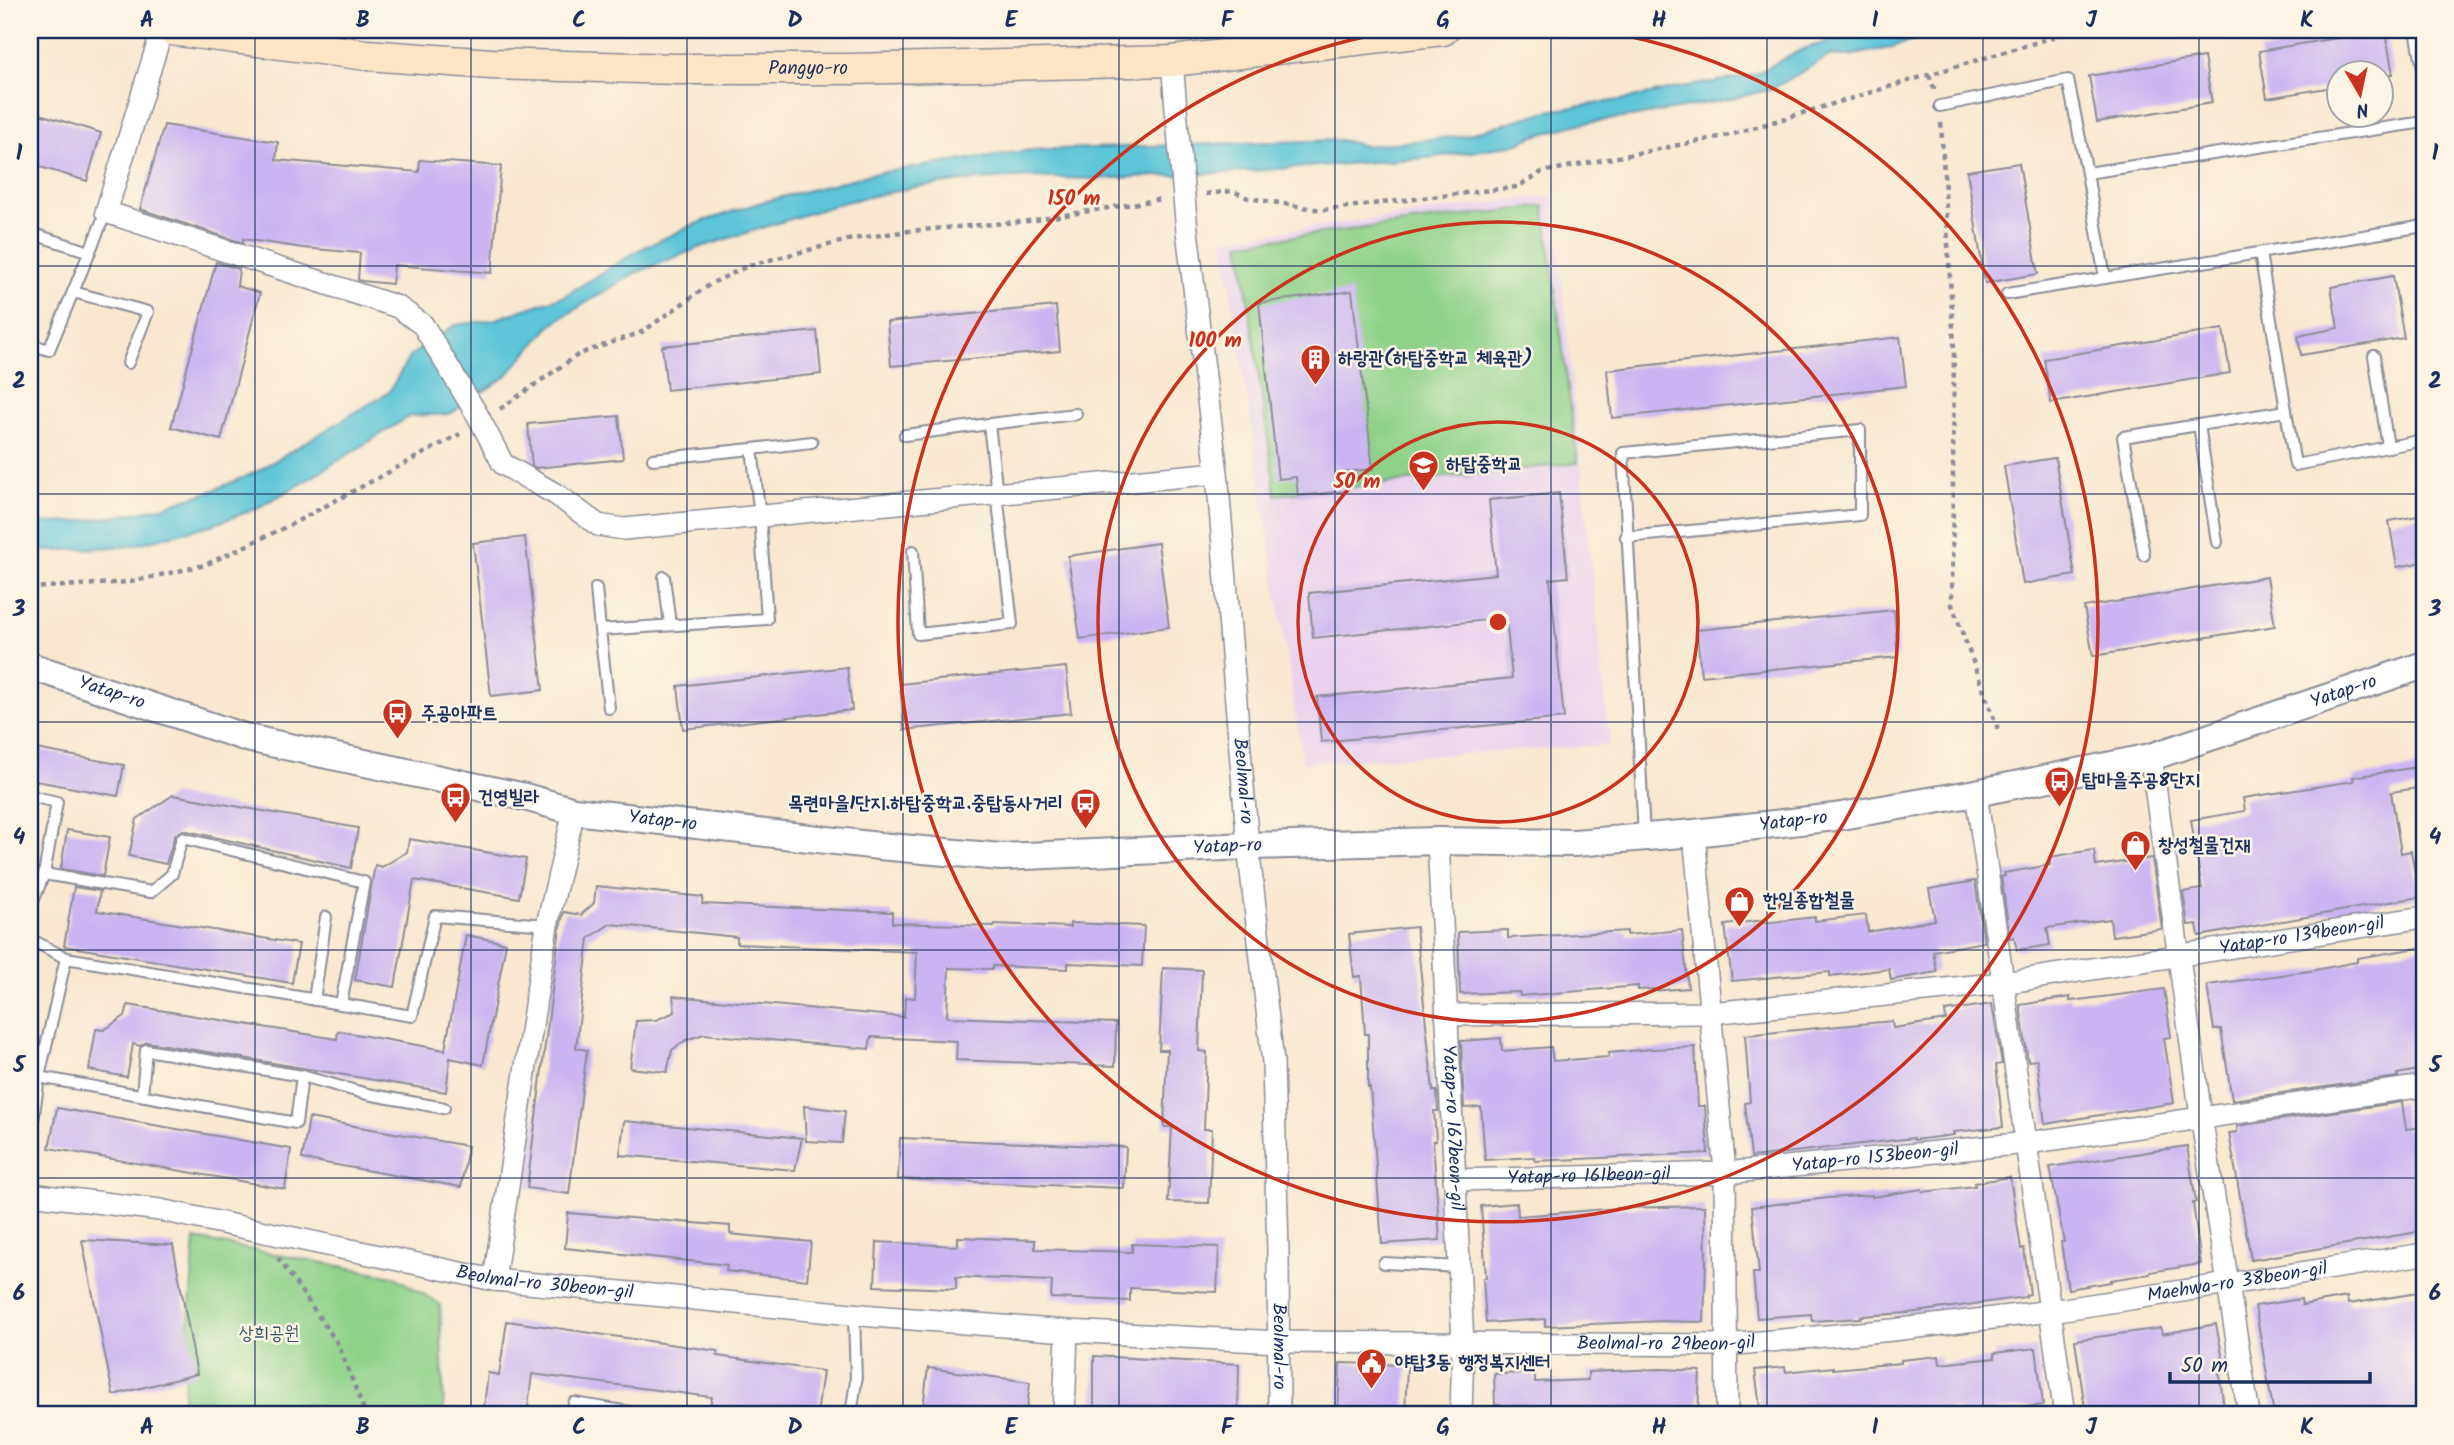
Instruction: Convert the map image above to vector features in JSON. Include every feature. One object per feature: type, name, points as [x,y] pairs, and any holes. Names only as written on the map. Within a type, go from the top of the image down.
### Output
[{"type":"main road","name":"Pangyo-ro","points":[[172,30],[367,55],[492,64],[678,69],[850,69],[1172,61],[1443,30]]},
{"type":"street","points":[[162,30],[106,212],[398,307],[423,325],[503,464],[557,495],[598,525],[624,529],[1217,473]]},
{"type":"street","name":"Beolmal-ro","points":[[1172,61],[1187,231],[1217,473],[1248,846],[1273,1062],[1279,1415]]},
{"type":"street","name":"Yatap-ro","points":[[30,666],[247,738],[525,797],[574,811],[879,846],[1001,857],[1438,841],[1575,842],[1694,833],[1835,817],[1976,793],[2151,757],[2424,665]]},
{"type":"street","points":[[2151,757],[2201,1116],[2249,1415]]},
{"type":"street","points":[[1976,793],[2065,1415]]},
{"type":"street","points":[[494,1280],[547,925],[574,811]]},
{"type":"street","points":[[1694,833],[1725,1173],[1727,1415]]},
{"type":"street","name":"Yatap-ro 167beon-gil","points":[[1438,841],[1463,1344],[1461,1415]]},
{"type":"street","name":"Yatap-ro 139beon-gil","points":[[2003,983],[2424,917]]},
{"type":"street","points":[[1446,1014],[1710,1013],[2003,983]]},
{"type":"street","points":[[2201,1116],[2424,1086]]},
{"type":"street","name":"Yatap-ro 153beon-gil","points":[[1725,1173],[2027,1143],[2201,1116]]},
{"type":"street","name":"Yatap-ro 161beon-gil","points":[[1454,1180],[1725,1173]]},
{"type":"street","name":"Beolmal-ro 30beon-gil","points":[[30,1194],[160,1210],[494,1280],[1067,1331],[1279,1342]]},
{"type":"street","name":"Maehwa-ro 38beon-gil","points":[[2051,1311],[2424,1254]]},
{"type":"street","name":"Beolmal-ro 29beon-gil","points":[[1279,1342],[1726,1345],[1893,1330],[2051,1311]]},
{"type":"street","points":[[1064,1415],[1067,1331]]},
{"type":"lane","points":[[2416,30],[2424,74]]},
{"type":"lane","points":[[1940,106],[2068,80],[2105,278]]},
{"type":"lane","points":[[2087,173],[2424,122]]},
{"type":"lane","points":[[30,344],[49,350],[106,212]]},
{"type":"lane","points":[[2007,294],[2424,226]]},
{"type":"lane","points":[[30,233],[90,252]]},
{"type":"lane","points":[[2260,253],[2295,465],[2424,440]]},
{"type":"lane","points":[[73,292],[148,312],[128,363]]},
{"type":"lane","points":[[2374,356],[2388,447]]},
{"type":"lane","points":[[2144,555],[2123,437],[2286,411]]},
{"type":"lane","points":[[905,435],[1076,414]]},
{"type":"lane","points":[[913,551],[918,634],[1012,624],[989,424]]},
{"type":"lane","points":[[2199,425],[2217,542]]},
{"type":"lane","points":[[1626,537],[1860,515],[1860,430],[1623,453],[1626,537],[1644,836]]},
{"type":"lane","points":[[653,459],[812,442]]},
{"type":"lane","points":[[600,630],[767,619],[752,449]]},
{"type":"lane","points":[[664,577],[670,625]]},
{"type":"lane","points":[[596,588],[609,708]]},
{"type":"lane","points":[[30,796],[57,802],[44,874],[30,909]]},
{"type":"lane","points":[[44,874],[151,892],[172,874],[182,838],[363,882],[341,1004]]},
{"type":"lane","points":[[30,939],[66,958],[412,1016],[435,916],[547,925]]},
{"type":"lane","points":[[314,1000],[326,917]]},
{"type":"lane","points":[[30,1143],[40,1077],[66,958]]},
{"type":"lane","points":[[142,1095],[146,1050],[302,1076],[367,1094],[444,1108]]},
{"type":"lane","points":[[40,1077],[296,1122],[302,1076]]},
{"type":"lane","points":[[1384,1263],[1459,1267]]},
{"type":"lane","points":[[851,1415],[856,1381],[854,1314]]},
{"type":"lane","points":[[572,1415],[574,1403],[648,1415]]},
{"type":"path","points":[[1196,195],[1233,191],[1248,198],[1321,210],[1517,187],[1542,172],[1730,135],[2077,30]]},
{"type":"path","points":[[1929,75],[1940,106],[1954,347],[1952,605],[1999,732]]},
{"type":"path","points":[[30,589],[130,582],[205,565],[290,525],[480,420],[579,354],[642,332],[712,283],[750,265],[852,239],[909,231],[1029,221],[1171,198]]},
{"type":"path","points":[[260,1231],[338,1344],[366,1415]]},
{"type":"shaded area","name":"하탑중학교","points":[[1553,195],[1610,745],[1303,763],[1223,239]]},
{"type":"green space","points":[[1544,206],[1578,463],[1276,495],[1240,243]]},
{"type":"green space","name":"상희공원","points":[[195,1239],[393,1276],[440,1304],[444,1415],[182,1415]]},
{"type":"water","points":[[1869,30],[1941,30],[1890,48],[1847,56],[1831,55],[1772,89],[1727,100],[1579,124],[1534,136],[1516,144],[1471,152],[1427,158],[1225,173],[964,181],[915,187],[845,202],[701,247],[635,273],[553,323],[505,377],[450,414],[410,416],[301,484],[255,509],[215,524],[130,546],[49,551],[30,548],[30,523],[74,522],[162,507],[214,490],[256,472],[389,392],[410,356],[455,325],[493,320],[564,296],[641,249],[695,224],[755,204],[871,174],[1031,150],[1340,140],[1365,146],[1462,136],[1548,111],[1754,75],[1803,49]]},
{"type":"building","points":[[2385,30],[2390,60],[2324,60],[2324,88],[2267,98],[2259,51]]},
{"type":"building","points":[[2204,57],[2212,103],[2097,122],[2089,76]]},
{"type":"building","points":[[30,111],[101,133],[87,181],[30,164]]},
{"type":"building","points":[[164,125],[278,142],[276,160],[419,172],[420,160],[501,166],[492,273],[394,265],[392,284],[362,281],[358,280],[360,253],[243,239],[243,243],[140,209]]},
{"type":"building","points":[[2019,163],[2038,274],[1985,283],[1967,171]]},
{"type":"building","points":[[216,262],[239,269],[237,286],[260,293],[221,440],[171,427]]},
{"type":"building","points":[[2393,276],[2404,338],[2301,355],[2298,336],[2338,328],[2331,287]]},
{"type":"building","name":"하랑관(하탑중학교 체육관)","points":[[1352,291],[1373,469],[1345,472],[1347,491],[1298,496],[1296,477],[1278,479],[1259,303]]},
{"type":"building","points":[[1056,306],[1060,351],[891,366],[887,322]]},
{"type":"building","points":[[2223,329],[2230,373],[2051,403],[2044,359]]},
{"type":"building","points":[[817,331],[821,374],[667,390],[662,346]]},
{"type":"building","points":[[1900,337],[1906,386],[1612,418],[1607,370]]},
{"type":"building","points":[[619,416],[623,459],[536,468],[532,466],[528,424]]},
{"type":"building","points":[[2055,458],[2075,575],[2023,584],[2004,466]]},
{"type":"building","name":"하탑중학교","points":[[1559,493],[1568,577],[1550,579],[1564,718],[1321,742],[1317,697],[1512,678],[1506,618],[1313,638],[1309,593],[1496,574],[1489,500]]},
{"type":"building","points":[[2424,515],[2424,562],[2397,567],[2389,521]]},
{"type":"building","points":[[525,537],[543,690],[491,696],[473,543]]},
{"type":"building","points":[[1158,543],[1169,627],[1080,639],[1068,556]]},
{"type":"building","points":[[2267,577],[2275,626],[2093,656],[2084,607]]},
{"type":"building","points":[[1894,610],[1898,657],[1701,676],[1697,630]]},
{"type":"building","points":[[847,667],[852,710],[683,729],[678,686]]},
{"type":"building","points":[[1066,667],[1071,713],[904,730],[900,684]]},
{"type":"building","points":[[30,748],[124,765],[118,796],[30,780]]},
{"type":"building","points":[[2424,766],[2424,787],[2391,792],[2401,853],[2411,851],[2419,897],[2199,936],[2197,924],[2188,925],[2183,892],[2202,889],[2191,820],[2245,811],[2243,798],[2354,781],[2353,777]]},
{"type":"building","points":[[173,795],[358,828],[351,868],[183,830],[175,835],[166,864],[129,856],[137,819]]},
{"type":"building","points":[[67,830],[110,837],[103,876],[61,869]]},
{"type":"building","points":[[409,839],[526,859],[519,898],[414,880],[395,987],[355,980],[375,865],[382,867],[407,852]]},
{"type":"building","points":[[2094,850],[2096,866],[2152,858],[2162,929],[2112,936],[2110,919],[2047,928],[2050,945],[2017,950],[2014,937],[2010,938],[2001,877],[2005,876],[2004,873],[2050,865],[2049,857]]},
{"type":"building","points":[[1975,881],[1984,942],[1933,951],[1937,972],[1891,980],[1889,969],[1830,976],[1830,972],[1732,981],[1725,925],[1815,917],[1815,921],[1866,915],[1868,932],[1935,920],[1929,889]]},
{"type":"building","points":[[596,886],[703,897],[702,904],[892,912],[892,923],[1070,927],[1070,923],[1144,926],[1142,966],[1068,963],[1068,969],[993,966],[992,969],[949,968],[947,1017],[1116,1023],[1115,1066],[956,1060],[957,1041],[871,1037],[869,1049],[704,1034],[686,1040],[672,1050],[667,1072],[630,1068],[636,1021],[656,1020],[675,1012],[673,996],[904,1017],[905,997],[915,998],[917,952],[737,944],[737,937],[610,924],[589,938],[576,1048],[587,1050],[569,1194],[527,1188],[560,927],[564,912],[581,915],[594,903]]},
{"type":"building","points":[[74,887],[100,891],[97,911],[299,944],[292,983],[64,946]]},
{"type":"building","points":[[1416,927],[1433,1091],[1437,1091],[1438,1111],[1434,1111],[1436,1141],[1433,1141],[1440,1240],[1382,1244],[1368,1087],[1368,1034],[1365,1034],[1361,976],[1354,977],[1349,934]]},
{"type":"building","points":[[1508,930],[1508,938],[1627,931],[1627,935],[1682,930],[1688,988],[1653,991],[1638,990],[1638,986],[1520,996],[1519,992],[1460,994],[1458,932]]},
{"type":"building","points":[[466,935],[506,943],[483,1065],[450,1058],[446,1092],[147,1042],[140,1046],[133,1044],[127,1077],[89,1070],[96,1029],[104,1030],[125,1016],[128,1005],[337,1039],[338,1031],[445,1050]]},
{"type":"building","points":[[2424,947],[2424,1069],[2397,1074],[2398,1077],[2232,1100],[2221,1029],[2214,1030],[2207,985],[2310,971],[2357,962],[2357,958]]},
{"type":"building","points":[[1163,968],[1202,970],[1199,1051],[1207,1052],[1204,1129],[1212,1129],[1209,1203],[1168,1202],[1172,1127],[1164,1127],[1167,1050],[1159,1050]]},
{"type":"building","points":[[2164,989],[2171,1037],[2164,1038],[2174,1103],[2045,1124],[2037,1060],[2028,1061],[2020,1005],[2070,997],[2070,1001]]},
{"type":"building","points":[[1992,1004],[2002,1064],[1996,1065],[2003,1127],[1953,1132],[1954,1135],[1914,1140],[1751,1157],[1745,1103],[1750,1102],[1745,1035],[1892,1021],[1893,1028],[1946,1020],[1945,1011]]},
{"type":"building","points":[[1501,1038],[1502,1051],[1551,1047],[1553,1061],[1609,1057],[1609,1053],[1695,1047],[1698,1106],[1705,1106],[1708,1153],[1535,1161],[1534,1157],[1485,1160],[1481,1107],[1464,1108],[1461,1041]]},
{"type":"building","points":[[2402,1102],[2406,1129],[2424,1127],[2424,1231],[2251,1260],[2229,1133],[2237,1132],[2237,1126]]},
{"type":"building","points":[[804,1106],[845,1111],[842,1143],[806,1141]]},
{"type":"building","points":[[57,1108],[291,1149],[285,1189],[49,1148]]},
{"type":"building","points":[[309,1118],[468,1146],[461,1187],[302,1159]]},
{"type":"building","points":[[624,1121],[802,1138],[795,1170],[620,1155]]},
{"type":"building","points":[[900,1138],[1126,1147],[1124,1188],[898,1179]]},
{"type":"building","points":[[2187,1146],[2196,1202],[2193,1203],[2201,1264],[2068,1289],[2061,1242],[2064,1242],[2050,1167]]},
{"type":"building","points":[[2010,1177],[2021,1249],[2024,1248],[2030,1294],[2026,1297],[1861,1318],[1812,1321],[1811,1314],[1757,1318],[1753,1273],[1759,1273],[1752,1207],[1975,1186],[1974,1183]]},
{"type":"building","points":[[1517,1203],[1518,1216],[1620,1208],[1705,1206],[1704,1322],[1545,1326],[1545,1319],[1486,1323],[1481,1206]]},
{"type":"building","points":[[568,1213],[730,1226],[730,1234],[811,1242],[807,1280],[726,1271],[727,1265],[565,1248]]},
{"type":"building","points":[[958,1237],[1035,1240],[1035,1249],[1132,1252],[1132,1244],[1219,1247],[1217,1292],[1130,1288],[1130,1301],[1051,1298],[1052,1281],[956,1277],[956,1289],[875,1286],[877,1242],[958,1246]]},
{"type":"building","points":[[82,1240],[173,1245],[197,1374],[113,1395]]},
{"type":"building","points":[[2424,1292],[2424,1409],[2384,1415],[2274,1415],[2255,1306],[2301,1299],[2302,1305],[2347,1297],[2348,1304]]},
{"type":"building","points":[[507,1321],[718,1351],[717,1356],[823,1371],[817,1415],[789,1415],[710,1405],[712,1397],[532,1374],[527,1415],[483,1415],[488,1373],[499,1375]]},
{"type":"building","points":[[2216,1324],[2225,1370],[2219,1371],[2225,1415],[2086,1415],[2075,1340],[2161,1328],[2162,1334]]},
{"type":"building","points":[[2036,1348],[2043,1405],[1967,1415],[1957,1415],[1956,1409],[1889,1415],[1761,1415],[1755,1370],[1785,1367],[1786,1372],[1833,1369],[1901,1363],[1901,1360],[1939,1356],[1940,1364],[1995,1358],[1994,1353]]},
{"type":"building","points":[[1094,1356],[1239,1364],[1238,1415],[1094,1415]]},
{"type":"building","name":"야탑3동 행정복지센터","points":[[1340,1363],[1407,1365],[1405,1415],[1338,1415]]},
{"type":"building","points":[[928,1368],[1030,1382],[1026,1415],[922,1415]]},
{"type":"building","points":[[1661,1369],[1700,1371],[1698,1415],[1501,1415],[1501,1405],[1495,1405],[1494,1374],[1535,1373],[1535,1382],[1588,1380],[1588,1372]]},
{"type":"place","name":"하랑관(하탑중학교 체육관)","points":[[1315,386]]},
{"type":"place","name":"하탑중학교","points":[[1423,492]]},
{"type":"place","name":"주공아파트","points":[[398,741]]},
{"type":"place","name":"탑마을주공8단지","points":[[2059,808]]},
{"type":"place","name":"건영빌라","points":[[455,825]]},
{"type":"place","name":"목련마을1단지.하탑중학교.중탑동사거리","points":[[1086,831]]},
{"type":"place","name":"창성철물건재","points":[[2135,873]]},
{"type":"place","name":"한일종합철물","points":[[1740,928]]},
{"type":"place","name":"야탑3동 행정복지센터","points":[[1372,1390]]}]
